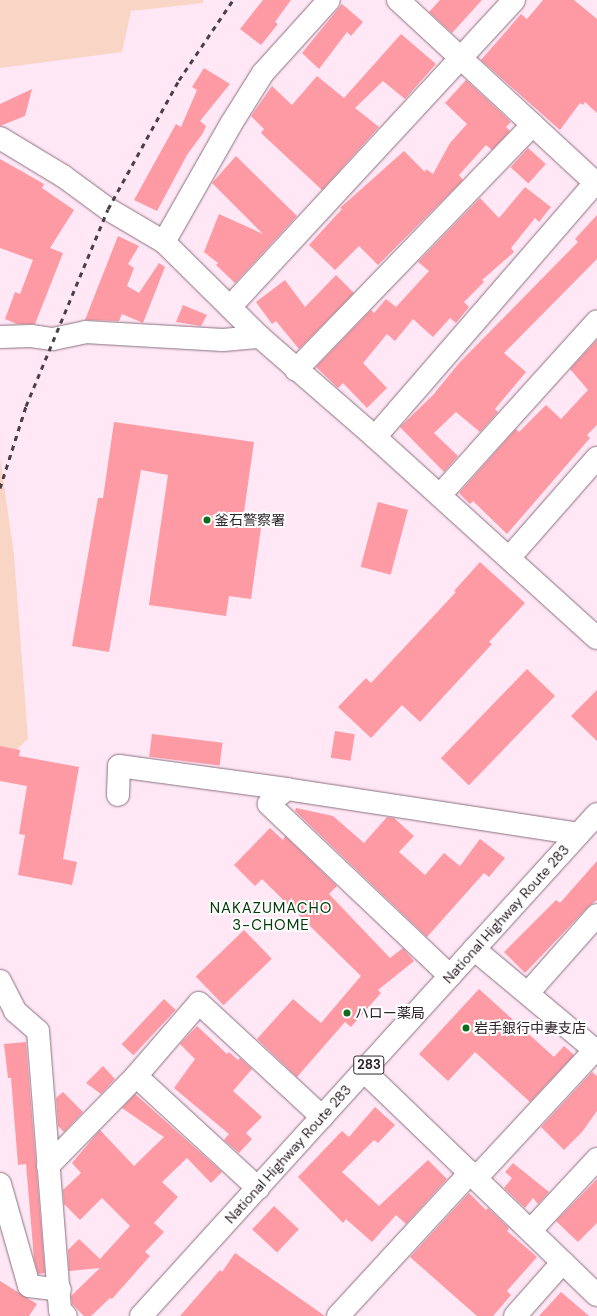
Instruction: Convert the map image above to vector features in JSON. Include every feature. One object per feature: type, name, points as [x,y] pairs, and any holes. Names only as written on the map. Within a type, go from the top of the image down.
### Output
[{"type":"main road","points":[[164,242],[231,124],[263,73],[329,0]]},
{"type":"main road","points":[[376,437],[596,183],[398,0]]},
{"type":"main road","points":[[230,307],[514,0]]},
{"type":"main road","points":[[296,370],[533,125]]},
{"type":"main road","points":[[0,138],[63,176],[92,199],[164,242],[260,337],[296,370],[376,437],[597,638]]},
{"type":"main road","points":[[440,495],[597,321]]},
{"type":"main road","points":[[0,337],[31,336],[53,338],[84,332],[223,340],[260,337]]},
{"type":"main road","points":[[509,558],[597,458]]},
{"type":"main road","points":[[118,795],[119,766],[286,789],[578,834]]},
{"type":"main road","points":[[286,789],[269,804],[450,976]]},
{"type":"main road","name":"National Highway Route 283","points":[[141,1316],[597,814]]},
{"type":"main road","points":[[528,993],[597,915]]},
{"type":"main road","points":[[338,1316],[596,1049],[474,949]]},
{"type":"main road","points":[[0,981],[15,1011],[38,1031],[48,1166],[60,1290],[60,1310],[66,1316]]},
{"type":"main road","points":[[48,1166],[136,1076],[199,1003],[322,1117]]},
{"type":"main road","points":[[364,1071],[474,1174],[597,1295]]},
{"type":"main road","points":[[136,1076],[258,1188]]},
{"type":"main road","points":[[531,1230],[597,1159]]},
{"type":"main road","points":[[0,1184],[29,1286],[60,1290]]},
{"type":"main road","points":[[515,1316],[563,1262]]},
{"type":"shaded area","points":[[0,0],[203,0],[203,3],[131,11],[122,52],[0,68]]},
{"type":"shaded area","points":[[0,457],[14,555],[28,739],[0,765]]},
{"type":"building","points":[[263,0],[291,0],[275,22],[278,24],[261,45],[240,29]]},
{"type":"building","points":[[440,0],[482,0],[452,33],[429,12]]},
{"type":"building","points":[[543,0],[574,0],[597,19],[597,113],[585,102],[583,105],[580,103],[560,130],[481,60],[521,14],[527,19]]},
{"type":"building","points":[[342,4],[363,22],[351,36],[347,32],[319,69],[302,53]]},
{"type":"building","points":[[401,34],[436,64],[405,99],[383,81],[355,108],[379,127],[322,190],[261,133],[264,129],[251,116],[272,86],[292,105],[317,76],[344,98]]},
{"type":"building","points":[[204,68],[230,84],[200,121],[206,126],[203,133],[187,155],[157,211],[134,200],[176,124],[181,127],[197,90],[192,87]]},
{"type":"building","points":[[466,80],[511,122],[506,127],[510,131],[492,150],[486,145],[459,175],[463,180],[378,265],[359,246],[335,270],[309,245],[342,209],[340,208],[404,151],[425,172],[426,169],[433,174],[450,143],[467,124],[445,103]]},
{"type":"building","points":[[32,89],[25,116],[0,126],[0,104]]},
{"type":"building","points":[[528,148],[546,164],[528,183],[511,167]]},
{"type":"building","points":[[236,156],[297,216],[235,283],[216,265],[218,263],[204,252],[219,214],[263,234],[212,183]]},
{"type":"building","points":[[0,159],[44,184],[42,188],[74,210],[50,248],[63,253],[35,324],[17,324],[5,319],[15,292],[20,294],[33,260],[0,248]]},
{"type":"building","points":[[525,187],[551,207],[539,222],[535,218],[511,248],[514,252],[482,280],[484,282],[464,302],[469,307],[456,323],[450,318],[433,337],[413,319],[395,341],[387,334],[363,363],[387,388],[367,408],[343,383],[338,388],[316,367],[371,310],[374,313],[386,299],[396,307],[429,271],[418,262],[480,198],[499,218]]},
{"type":"building","points":[[597,215],[597,259],[504,353],[526,372],[495,409],[498,412],[480,432],[456,412],[434,433],[458,456],[444,472],[400,427],[433,395],[460,362],[578,242],[575,239]]},
{"type":"building","points":[[118,236],[139,246],[128,264],[134,268],[127,286],[139,293],[159,263],[165,267],[143,323],[122,314],[119,321],[85,320]]},
{"type":"building","points":[[336,275],[354,293],[299,349],[276,321],[272,324],[256,302],[285,280],[305,307]]},
{"type":"building","points":[[183,305],[207,315],[201,326],[176,322]]},
{"type":"building","points":[[597,340],[597,425],[587,435],[590,438],[507,534],[473,501],[470,504],[459,493],[516,429],[519,432],[546,405],[561,419],[588,390],[570,369]]},
{"type":"building","name":"釜石警察署","points":[[114,422],[254,442],[243,519],[262,521],[251,599],[229,596],[226,616],[149,605],[168,475],[141,470],[109,652],[72,646],[98,498],[103,498]]},
{"type":"building","points":[[378,502],[408,510],[391,575],[361,567]]},
{"type":"building","points":[[480,562],[525,603],[489,642],[492,644],[420,722],[402,705],[371,738],[338,707],[366,678],[371,683],[456,592],[454,591]]},
{"type":"building","points":[[527,669],[555,696],[469,785],[441,758]]},
{"type":"building","points":[[597,690],[597,741],[571,716]]},
{"type":"building","points":[[335,731],[355,734],[351,761],[331,758]]},
{"type":"building","points":[[152,734],[222,743],[220,765],[149,757]]},
{"type":"building","points":[[0,746],[20,750],[19,756],[79,767],[63,859],[77,862],[72,885],[18,875],[25,835],[19,834],[27,786],[0,781]]},
{"type":"building","points":[[296,808],[333,816],[364,843],[387,817],[394,818],[414,836],[399,852],[425,875],[444,853],[460,866],[480,839],[505,858],[489,877],[484,873],[427,937],[295,811]]},
{"type":"building","points":[[270,828],[283,840],[285,836],[337,886],[329,894],[390,958],[403,948],[414,961],[378,990],[381,993],[351,1027],[345,1022],[297,1077],[257,1039],[293,999],[321,1023],[361,976],[262,879],[255,886],[234,865]]},
{"type":"building","points":[[597,861],[597,900],[588,907],[525,973],[504,952],[556,900],[560,903]]},
{"type":"building","points":[[244,930],[272,959],[224,1005],[196,977]]},
{"type":"building","points":[[479,989],[554,1057],[564,1046],[574,1055],[530,1102],[475,1052],[448,1081],[419,1054]]},
{"type":"building","points":[[164,999],[176,1010],[133,1055],[122,1044]]},
{"type":"building","points":[[197,1026],[227,1054],[229,1052],[238,1060],[240,1058],[252,1069],[233,1091],[262,1117],[246,1133],[252,1139],[239,1153],[224,1140],[229,1134],[174,1088],[195,1059],[180,1044]]},
{"type":"building","points":[[26,1042],[45,1273],[38,1274],[34,1259],[26,1164],[18,1165],[11,1078],[8,1078],[4,1044]]},
{"type":"building","points":[[103,1066],[115,1079],[101,1094],[86,1083]]},
{"type":"building","points":[[592,1072],[597,1076],[597,1111],[582,1132],[564,1150],[541,1127]]},
{"type":"building","points":[[63,1092],[83,1112],[64,1132],[58,1126],[56,1098]]},
{"type":"building","points":[[135,1094],[222,1172],[211,1183],[187,1158],[162,1182],[178,1197],[154,1223],[164,1232],[145,1252],[150,1256],[112,1299],[110,1298],[91,1316],[84,1316],[72,1304],[71,1296],[100,1268],[69,1271],[68,1250],[79,1239],[100,1259],[130,1226],[102,1198],[80,1220],[64,1204],[63,1190],[81,1173],[72,1163],[100,1130],[134,1166],[164,1137],[122,1108]]},
{"type":"building","points":[[375,1107],[395,1125],[378,1143],[374,1140],[342,1172],[379,1206],[428,1160],[447,1179],[406,1224],[396,1215],[372,1242],[346,1219],[343,1223],[298,1177],[342,1131],[349,1137]]},
{"type":"building","points":[[513,1163],[549,1192],[538,1204],[533,1198],[525,1208],[504,1188],[512,1178],[505,1172]]},
{"type":"building","points":[[597,1179],[597,1223],[578,1242],[556,1221]]},
{"type":"building","points":[[469,1193],[486,1210],[488,1208],[509,1228],[507,1231],[537,1257],[507,1291],[511,1295],[493,1316],[477,1316],[410,1257]]},
{"type":"building","points":[[274,1206],[299,1229],[277,1253],[252,1229]]},
{"type":"building","points":[[235,1253],[325,1316],[180,1316],[220,1270],[222,1272]]},
{"type":"building","points":[[0,1281],[37,1304],[29,1316],[0,1316]]},
{"type":"building","points":[[561,1292],[589,1316],[539,1316]]},
{"type":"railway","points":[[0,488],[26,406],[108,209],[179,80],[233,0]]},
{"type":"place","name":"釜石警察署","points":[[207,520]]},
{"type":"place","name":"ハロー薬局","points":[[347,1013]]},
{"type":"place","name":"岩手銀行中妻支店","points":[[466,1028]]},
{"type":"district","name":"NAKAZUMACHO 3-CHOME","points":[[271,916]]}]
